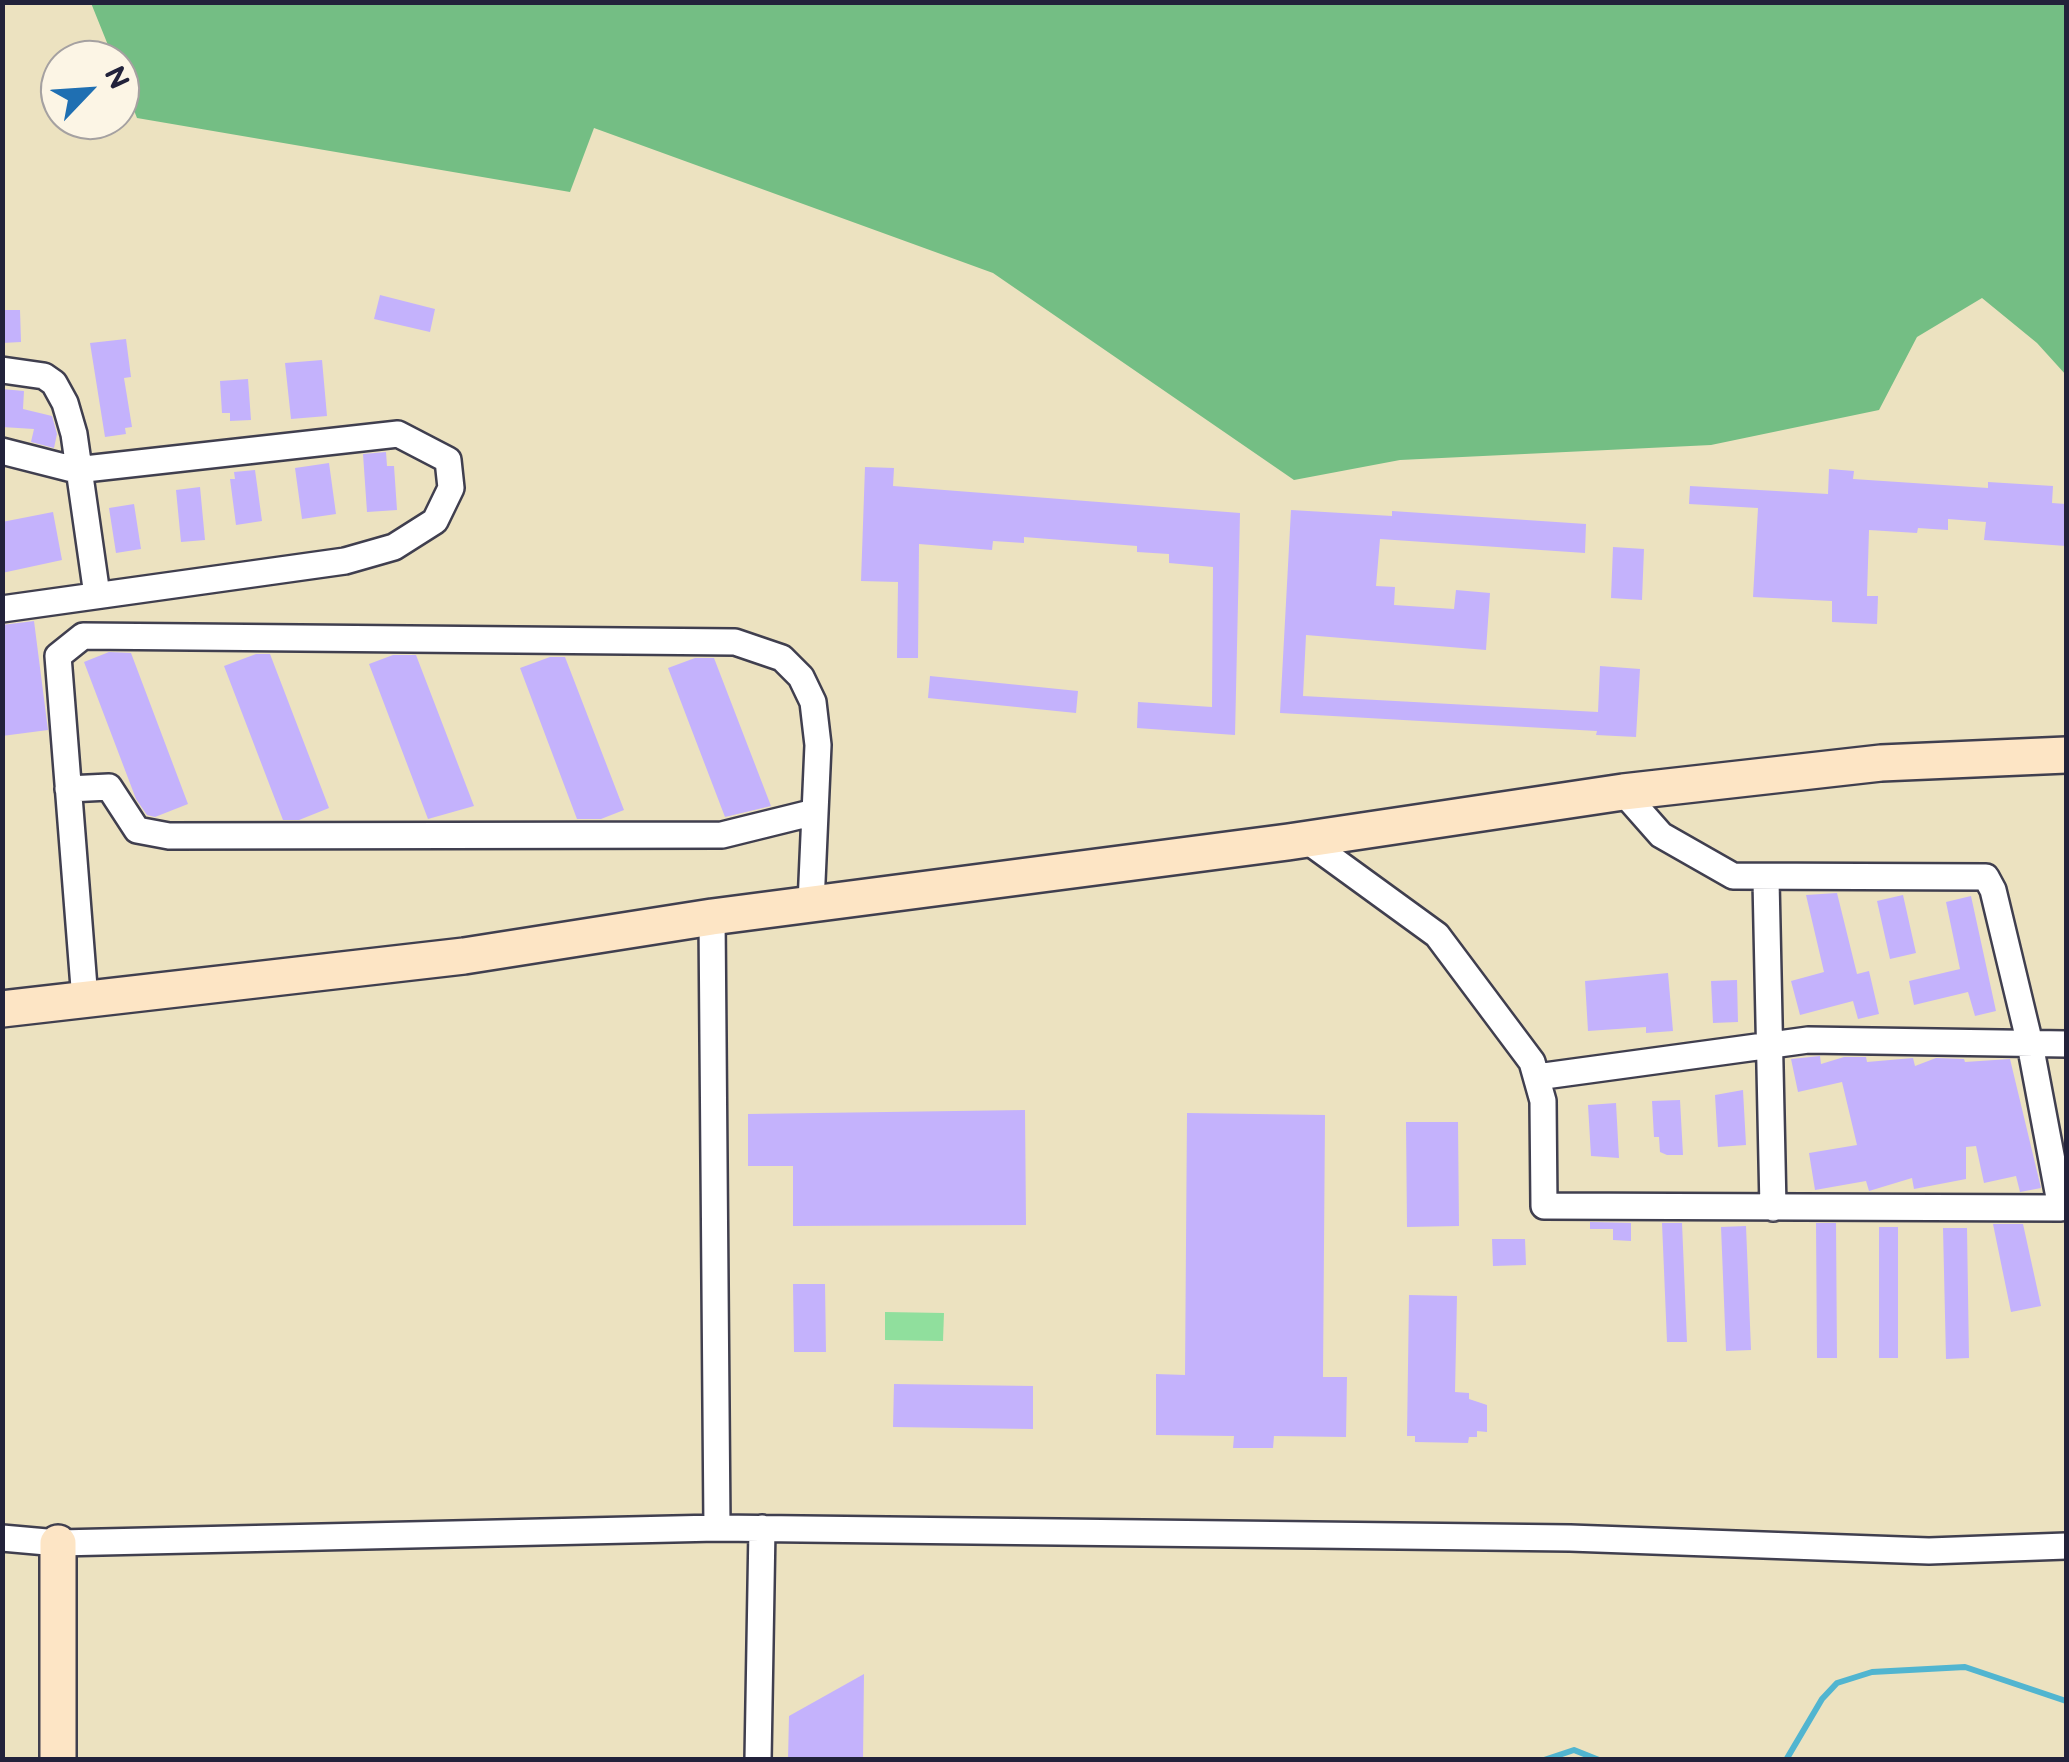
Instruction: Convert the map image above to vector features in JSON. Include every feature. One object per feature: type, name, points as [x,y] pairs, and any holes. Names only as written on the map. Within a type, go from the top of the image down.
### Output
[{"type":"street","points":[[2,370],[44,376],[54,384],[74,434],[76,470],[97,595]]},
{"type":"street","points":[[2,451],[76,470],[398,434],[448,460],[451,488],[435,521],[394,547],[345,561],[2,609]]},
{"type":"street","points":[[85,1000],[58,656],[83,636],[736,642],[782,658],[802,677],[813,702],[818,746],[811,904]]},
{"type":"street","points":[[2,1010],[464,956],[712,917],[1306,839],[1623,792],[1881,763],[2066,755]]},
{"type":"street","points":[[68,788],[109,787],[137,830],[169,836],[722,836],[815,812]]},
{"type":"street","points":[[1306,839],[1437,936],[1480,988],[1532,1062],[1543,1102],[1544,1206],[2061,1208],[2030,1044],[1993,890],[1986,878],[1766,880],[1732,876],[1661,835],[1623,792]]},
{"type":"street","points":[[1766,880],[1773,1208]]},
{"type":"street","points":[[712,917],[717,1528]]},
{"type":"street","points":[[1536,1077],[1808,1040],[2066,1044]]},
{"type":"street","points":[[758,1760],[762,1528]]},
{"type":"street","points":[[2,1538],[58,1543],[762,1528],[1570,1538],[1928,1551],[2066,1546]]},
{"type":"street","points":[[58,1543],[58,1760]]},
{"type":"green space","points":[[91,3],[2066,3],[2066,375],[2037,343],[1982,298],[1917,337],[1879,410],[1711,445],[1400,460],[1294,480],[993,273],[594,128],[570,192],[140,119],[140,40],[106,40]]},
{"type":"green space","points":[[885,1312],[944,1313],[943,1341],[885,1340]]},
{"type":"building","points":[[380,295],[435,309],[430,332],[374,319]]},
{"type":"building","points":[[2,310],[20,310],[21,342],[2,343]]},
{"type":"building","points":[[126,339],[131,377],[124,378],[132,427],[125,428],[126,434],[105,437],[90,343]]},
{"type":"building","points":[[322,360],[327,416],[291,419],[285,363]]},
{"type":"building","points":[[248,379],[251,420],[230,421],[230,413],[222,413],[220,381]]},
{"type":"building","points":[[2,389],[24,391],[23,409],[52,416],[57,434],[54,448],[31,442],[34,429],[2,427]]},
{"type":"building","points":[[386,452],[387,466],[394,466],[397,510],[367,512],[363,454]]},
{"type":"building","points":[[329,463],[336,514],[302,519],[295,468]]},
{"type":"building","points":[[865,467],[894,468],[893,486],[1240,513],[1235,735],[1137,728],[1138,702],[1212,707],[1213,567],[1169,563],[1169,554],[1137,552],[1137,546],[1024,537],[1024,543],[993,541],[992,550],[919,544],[918,658],[897,658],[898,582],[861,581]]},
{"type":"building","points":[[1829,469],[1854,471],[1853,479],[1988,488],[1988,482],[2053,486],[2052,503],[2066,504],[2066,546],[1984,540],[1986,522],[1948,519],[1948,530],[1918,528],[1917,533],[1869,530],[1867,596],[1878,596],[1877,624],[1832,622],[1832,601],[1753,597],[1758,508],[1689,504],[1690,486],[1828,494]]},
{"type":"building","points":[[255,470],[262,521],[236,525],[230,479],[235,479],[234,472]]},
{"type":"building","points":[[200,487],[205,540],[181,542],[176,490]]},
{"type":"building","points":[[134,504],[141,549],[116,553],[109,508]]},
{"type":"building","points":[[1291,510],[1392,516],[1392,511],[1586,524],[1585,553],[1380,539],[1376,586],[1395,587],[1394,605],[1454,609],[1456,590],[1490,593],[1486,650],[1306,635],[1303,696],[1598,712],[1600,666],[1640,669],[1636,737],[1596,735],[1597,731],[1280,713]]},
{"type":"building","points":[[53,512],[62,560],[2,573],[2,522]]},
{"type":"building","points":[[1613,547],[1644,549],[1642,600],[1611,598]]},
{"type":"building","points":[[34,621],[48,730],[2,736],[2,625]]},
{"type":"building","points":[[109,652],[131,653],[188,804],[155,817],[147,815],[136,799],[84,662]]},
{"type":"building","points":[[256,654],[270,654],[329,808],[299,820],[283,820],[224,666]]},
{"type":"building","points":[[393,655],[416,655],[474,806],[428,819],[369,664]]},
{"type":"building","points":[[550,657],[565,657],[624,810],[601,819],[577,819],[520,668]]},
{"type":"building","points":[[695,658],[714,658],[771,806],[725,817],[668,668]]},
{"type":"building","points":[[930,676],[1078,691],[1076,713],[928,698]]},
{"type":"building","points":[[1837,893],[1857,974],[1869,971],[1879,1014],[1858,1019],[1853,1001],[1800,1015],[1791,981],[1824,972],[1806,895]]},
{"type":"building","points":[[1903,895],[1916,953],[1890,959],[1877,901]]},
{"type":"building","points":[[1971,896],[1996,1011],[1975,1016],[1968,992],[1914,1005],[1909,981],[1960,969],[1946,902]]},
{"type":"building","points":[[1668,973],[1673,1031],[1646,1033],[1646,1027],[1588,1031],[1585,981]]},
{"type":"building","points":[[1737,980],[1738,1022],[1713,1023],[1711,981]]},
{"type":"building","points":[[1820,1056],[1821,1064],[1844,1057],[1866,1057],[1867,1062],[1913,1058],[1915,1066],[1936,1058],[1965,1062],[2010,1059],[2041,1188],[2020,1192],[2016,1176],[1984,1183],[1976,1146],[1966,1147],[1966,1179],[1914,1189],[1912,1178],[1869,1191],[1866,1181],[1815,1190],[1809,1153],[1857,1145],[1842,1082],[1798,1092],[1791,1059]]},
{"type":"building","points":[[1743,1090],[1746,1145],[1718,1147],[1715,1095]]},
{"type":"building","points":[[1680,1100],[1683,1155],[1667,1155],[1660,1152],[1659,1137],[1654,1137],[1652,1101]]},
{"type":"building","points":[[1616,1103],[1619,1158],[1591,1156],[1588,1105]]},
{"type":"building","points":[[1025,1110],[1026,1225],[793,1226],[793,1166],[748,1166],[748,1114]]},
{"type":"building","points":[[1187,1113],[1325,1115],[1323,1377],[1347,1377],[1346,1437],[1274,1436],[1273,1448],[1233,1448],[1234,1436],[1156,1435],[1156,1374],[1185,1375]]},
{"type":"building","points":[[1406,1122],[1458,1122],[1459,1226],[1407,1227]]},
{"type":"building","points":[[1590,1222],[1631,1223],[1631,1241],[1613,1240],[1613,1229],[1590,1229]]},
{"type":"building","points":[[1662,1223],[1682,1223],[1687,1342],[1667,1342]]},
{"type":"building","points":[[1816,1223],[1836,1223],[1837,1358],[1817,1358]]},
{"type":"building","points":[[1993,1224],[2023,1224],[2041,1306],[2011,1312]]},
{"type":"building","points":[[1746,1226],[1751,1350],[1726,1351],[1721,1227]]},
{"type":"building","points":[[1879,1227],[1898,1227],[1898,1358],[1879,1358]]},
{"type":"building","points":[[1943,1228],[1967,1228],[1969,1358],[1946,1359]]},
{"type":"building","points":[[1492,1239],[1525,1239],[1526,1265],[1493,1266]]},
{"type":"building","points":[[793,1284],[825,1284],[826,1352],[794,1352]]},
{"type":"building","points":[[1409,1295],[1457,1296],[1455,1392],[1469,1393],[1469,1399],[1487,1405],[1487,1432],[1477,1431],[1477,1437],[1469,1437],[1468,1443],[1415,1442],[1415,1436],[1407,1436]]},
{"type":"building","points":[[894,1384],[1033,1386],[1033,1429],[893,1427]]},
{"type":"building","points":[[864,1674],[863,1760],[788,1760],[789,1716]]},
{"type":"waterway","points":[[1786,1760],[1822,1699],[1837,1683],[1872,1672],[1965,1667],[2066,1701]]},
{"type":"waterway","points":[[1544,1760],[1574,1750],[1599,1760]]}]
